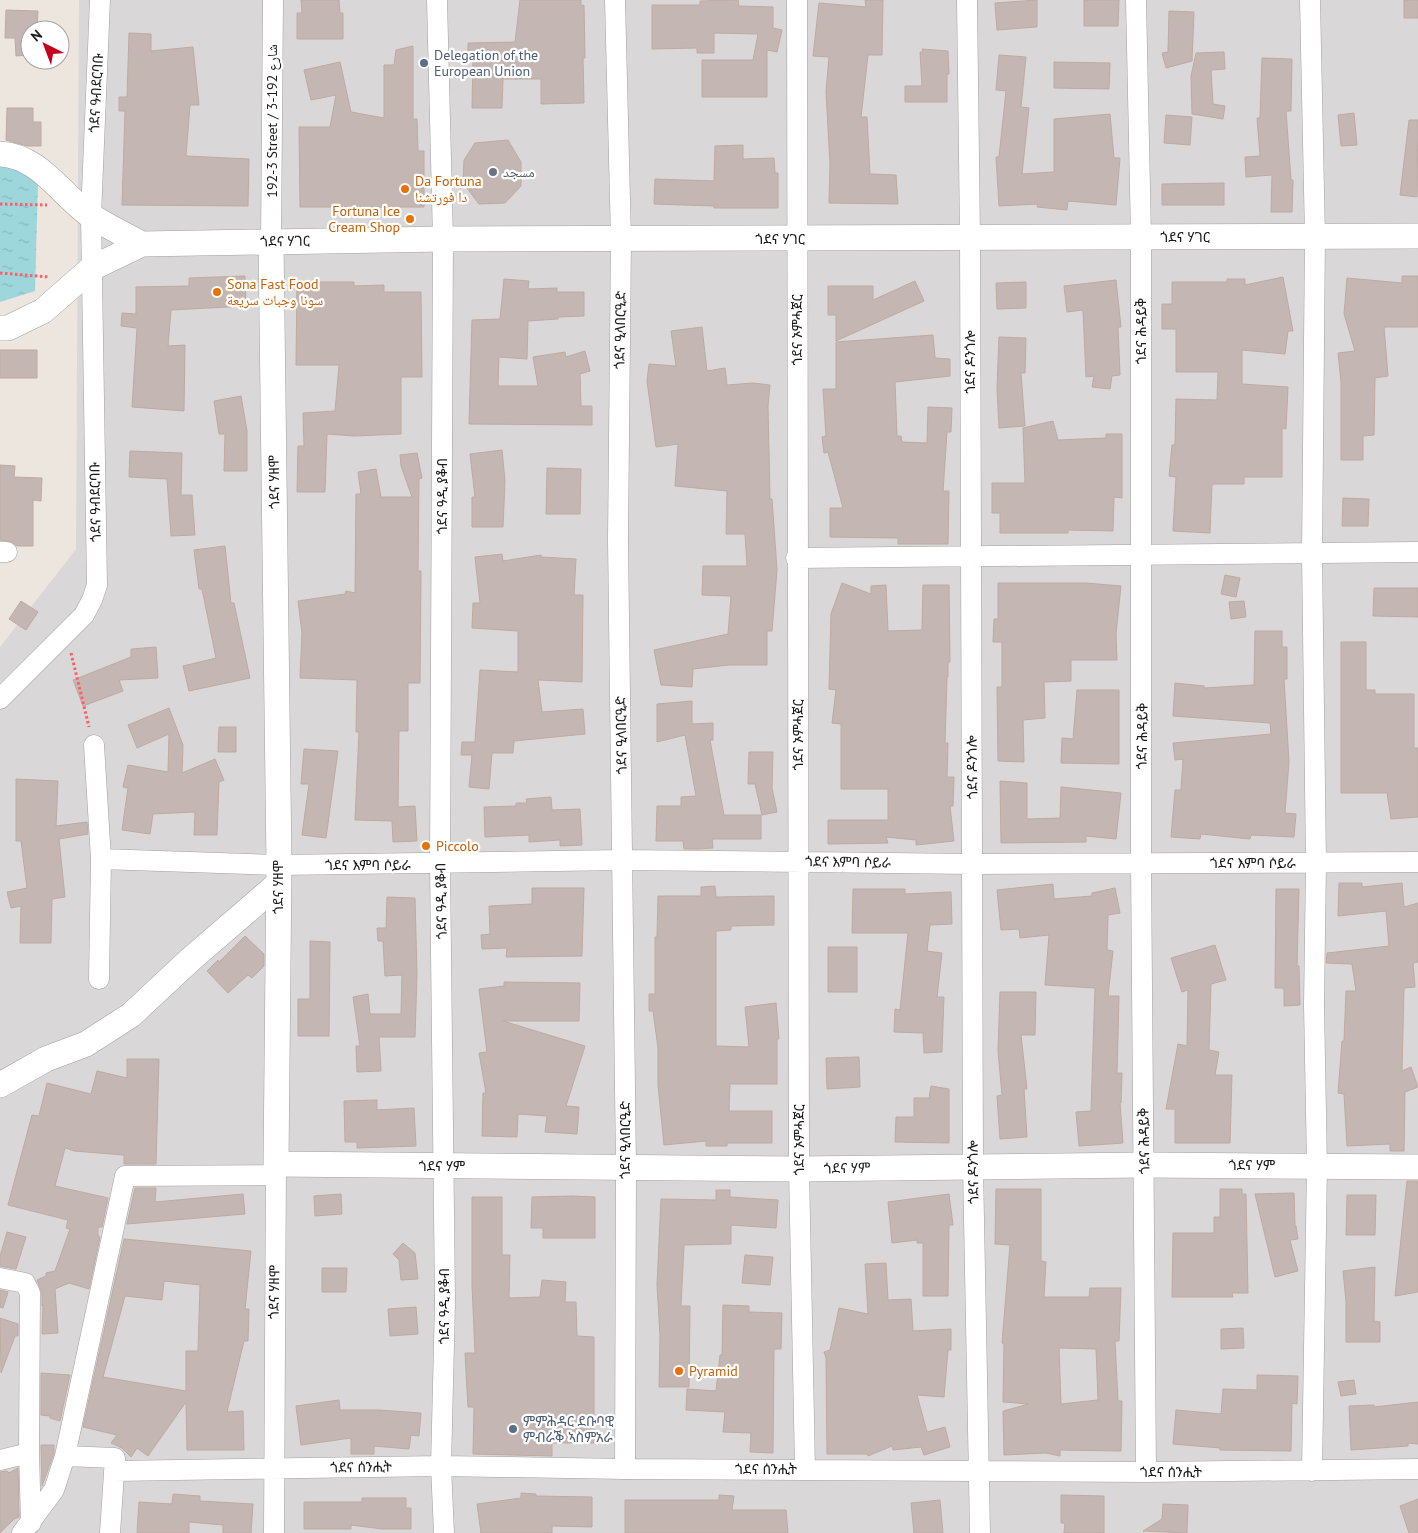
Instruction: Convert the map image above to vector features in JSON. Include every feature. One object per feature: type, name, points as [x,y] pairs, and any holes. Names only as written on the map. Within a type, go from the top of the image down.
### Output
[{"type":"street","name":"ጎደና ዓብደርባቡ","points":[[0,699],[84,615],[92,600],[96,584],[85,274],[85,210],[100,0]]},
{"type":"street","name":"192-3 Street / شارع 192-3","points":[[271,241],[273,0]]},
{"type":"street","name":"ጎደና ዓዲ ያቆብ","points":[[438,0],[443,239],[440,864],[445,1302],[441,1466],[444,1533]]},
{"type":"street","name":"ጎደና ዒላበርዒድ","points":[[614,0],[621,239],[618,539],[626,1166],[625,1469]]},
{"type":"street","name":"ጎደና ኦምሓጀር","points":[[797,0],[796,558],[799,861],[799,1169],[805,1469]]},
{"type":"street","name":"ጎደና ዶንጎሎ","points":[[967,0],[970,236],[973,1167],[980,1533]]},
{"type":"street","name":"ጎደና ሕዳይቅ","points":[[1136,0],[1141,236],[1141,863],[1146,1472]]},
{"type":"street","points":[[1310,0],[1315,237],[1312,554],[1316,863],[1314,1005],[1317,1166],[1312,1471]]},
{"type":"street","points":[[0,154],[10,154],[36,166],[85,210],[142,244]]},
{"type":"street","name":"ጎደና ሃገር","points":[[142,244],[443,239],[1418,236]]},
{"type":"street","name":"ጎደና ሃዘሞ","points":[[271,241],[278,874],[272,1468],[274,1533]]},
{"type":"street","points":[[0,328],[8,328],[43,311],[85,274],[142,244]]},
{"type":"street","points":[[796,558],[884,559],[970,556],[1418,552]]},
{"type":"street","points":[[94,745],[101,859],[99,979]]},
{"type":"street","name":"ጎደና እምባ ሶይራ","points":[[101,859],[278,874],[440,864],[622,860],[973,864],[1418,862]]},
{"type":"street","points":[[0,1085],[46,1059],[86,1044],[131,1015],[278,874]]},
{"type":"street","name":"ጎደና ሃም","points":[[276,1170],[444,1166],[626,1166],[799,1169],[1144,1165],[1418,1167]]},
{"type":"street","points":[[27,1528],[54,1490],[65,1456],[125,1176],[276,1170]]},
{"type":"street","points":[[0,1278],[25,1283],[30,1293],[27,1528]]},
{"type":"street","points":[[0,1460],[29,1453]]},
{"type":"street","name":"ጎደና ሰንሒት","points":[[65,1456],[114,1464],[272,1468],[441,1466],[1146,1472],[1418,1469]]},
{"type":"street","points":[[110,1533],[114,1464]]},
{"type":"path","points":[[0,204],[85,210]]},
{"type":"path","points":[[0,272],[85,274]]},
{"type":"path","points":[[66,632],[94,745]]},
{"type":"shaded area","points":[[79,0],[1418,0],[1418,1533],[0,1533],[0,647],[76,549]]},
{"type":"water","points":[[0,162],[7,163],[38,182],[35,291],[0,302]]},
{"type":"building","points":[[301,0],[339,0],[340,13],[343,13],[343,39],[297,39],[297,13],[302,13]]},
{"type":"building","points":[[520,0],[581,0],[581,6],[584,5],[584,103],[541,104],[541,79],[503,79],[502,108],[472,108],[473,57],[468,57],[468,43],[515,42]]},
{"type":"building","points":[[738,0],[739,6],[773,7],[773,28],[782,30],[777,52],[767,50],[767,97],[702,97],[702,60],[753,60],[758,34],[714,33],[714,53],[697,53],[697,48],[652,49],[652,5],[700,5],[700,1]]},
{"type":"building","points":[[865,0],[883,0],[882,55],[868,55],[861,117],[867,117],[870,174],[896,175],[898,204],[829,203],[830,164],[826,91],[829,57],[813,56],[819,3],[866,7]]},
{"type":"building","points":[[1037,0],[1037,27],[997,30],[995,3]]},
{"type":"building","points":[[1084,0],[1119,0],[1118,26],[1084,26]]},
{"type":"building","points":[[1404,0],[1418,0],[1418,18],[1404,18]]},
{"type":"building","points":[[6,10],[38,11],[38,20],[20,20],[20,56],[16,56],[15,38],[5,38]]},
{"type":"building","points":[[1169,11],[1194,12],[1192,61],[1166,68],[1162,53],[1168,52]]},
{"type":"building","points":[[129,33],[151,34],[151,51],[193,47],[199,105],[190,105],[186,156],[249,159],[248,206],[122,205],[125,111],[119,111],[119,97],[127,97]]},
{"type":"building","points":[[413,46],[413,119],[417,119],[418,151],[424,151],[424,207],[300,207],[299,127],[330,127],[336,95],[311,100],[304,70],[340,62],[351,112],[384,118],[384,65],[394,65],[396,50]]},
{"type":"building","points":[[922,49],[948,51],[947,102],[905,102],[905,86],[922,86],[920,52],[923,52]]},
{"type":"building","points":[[1224,52],[1225,69],[1211,70],[1213,104],[1225,106],[1223,119],[1192,114],[1191,76],[1196,53]]},
{"type":"building","points":[[999,55],[1026,57],[1021,107],[1029,108],[1022,174],[1054,172],[1054,119],[1110,114],[1114,158],[1120,158],[1116,205],[1068,201],[1067,210],[1037,207],[1038,204],[999,206],[996,157],[999,157],[1006,91],[996,90]]},
{"type":"building","points":[[1262,58],[1292,59],[1291,111],[1286,111],[1291,180],[1293,180],[1292,212],[1271,212],[1272,175],[1246,177],[1245,157],[1260,156],[1257,118],[1260,118]]},
{"type":"building","points":[[1054,62],[1110,63],[1109,89],[1054,88]]},
{"type":"building","points":[[7,108],[33,108],[33,122],[41,122],[41,146],[27,146],[6,140]]},
{"type":"building","points":[[1354,113],[1357,145],[1341,146],[1338,115]]},
{"type":"building","points":[[1166,115],[1192,117],[1190,145],[1164,143]]},
{"type":"building","points":[[1409,120],[1418,120],[1417,197],[1400,195]]},
{"type":"building","name":"مسجد","points":[[508,140],[521,162],[521,186],[505,203],[479,204],[463,183],[464,160],[475,143]]},
{"type":"building","points":[[743,145],[743,159],[774,158],[775,173],[778,173],[778,208],[714,208],[714,206],[654,204],[655,179],[714,181],[715,146]]},
{"type":"building","points":[[1224,183],[1224,205],[1162,205],[1162,184]]},
{"type":"building","points":[[245,276],[246,306],[171,310],[168,346],[185,345],[184,411],[132,407],[137,328],[121,326],[122,313],[136,314],[136,287],[189,286],[189,278]]},
{"type":"building","points":[[1402,276],[1418,276],[1418,327],[1384,327],[1388,376],[1375,378],[1374,435],[1363,436],[1363,460],[1341,460],[1341,382],[1338,353],[1355,351],[1344,314],[1347,278],[1402,283]]},
{"type":"building","points":[[1283,277],[1293,331],[1288,331],[1285,354],[1242,350],[1242,384],[1288,387],[1286,429],[1282,428],[1282,477],[1244,477],[1244,484],[1212,484],[1210,533],[1173,531],[1176,477],[1169,476],[1172,445],[1175,445],[1176,399],[1217,400],[1218,372],[1176,372],[1176,329],[1162,329],[1162,304],[1172,304],[1172,282],[1227,282],[1227,279],[1245,279],[1245,285]]},
{"type":"building","points":[[504,279],[529,281],[528,289],[557,288],[557,292],[584,292],[584,316],[528,321],[527,359],[499,357],[498,386],[538,386],[533,357],[565,352],[566,357],[585,351],[590,371],[580,374],[581,406],[592,406],[592,425],[469,424],[472,320],[500,319]]},
{"type":"building","points":[[1116,280],[1121,327],[1118,327],[1120,375],[1112,376],[1110,389],[1092,387],[1094,376],[1086,377],[1083,310],[1067,312],[1064,286]]},
{"type":"building","points":[[915,281],[924,301],[836,341],[836,315],[828,315],[828,286],[873,286],[873,300]]},
{"type":"building","points":[[297,282],[354,282],[354,286],[384,285],[384,292],[421,292],[422,377],[401,377],[401,434],[354,436],[327,434],[325,492],[297,492],[298,446],[304,446],[303,413],[335,411],[339,365],[296,365]]},
{"type":"building","points":[[1026,282],[1026,308],[997,309],[996,283]]},
{"type":"building","points":[[702,327],[707,371],[725,368],[727,385],[753,383],[770,385],[768,406],[770,499],[772,499],[777,570],[772,631],[767,631],[767,665],[729,665],[693,669],[692,687],[661,685],[654,650],[728,634],[731,596],[702,595],[703,566],[747,566],[745,534],[726,534],[727,491],[675,486],[678,444],[656,447],[647,381],[649,364],[676,366],[671,331]]},
{"type":"building","points":[[933,335],[935,358],[950,359],[950,376],[895,382],[897,436],[901,436],[902,442],[927,443],[928,407],[952,408],[951,432],[947,432],[943,491],[949,491],[948,544],[898,544],[898,538],[830,537],[830,508],[843,508],[828,452],[824,453],[822,437],[826,436],[823,389],[836,389],[836,342]]},
{"type":"building","points":[[999,337],[1026,338],[1025,373],[1021,373],[1025,426],[999,428],[997,388]]},
{"type":"building","points":[[0,350],[37,350],[37,378],[0,378]]},
{"type":"building","points":[[241,396],[247,431],[247,471],[224,471],[225,434],[219,434],[214,401]]},
{"type":"building","points":[[1053,421],[1058,440],[1106,438],[1106,434],[1122,434],[1122,498],[1114,497],[1113,531],[1068,530],[1068,533],[1000,533],[1000,513],[992,513],[992,483],[1025,483],[1023,428]]},
{"type":"building","points":[[502,450],[505,481],[503,527],[472,527],[472,497],[475,497],[470,454]]},
{"type":"building","points":[[130,451],[182,453],[181,495],[192,495],[195,535],[171,536],[167,479],[129,477]]},
{"type":"building","points":[[417,453],[422,478],[419,479],[418,571],[421,571],[420,683],[408,683],[408,731],[399,731],[398,807],[415,806],[417,841],[393,842],[392,821],[355,820],[359,732],[356,732],[357,680],[300,678],[302,633],[298,601],[345,594],[346,591],[355,593],[356,494],[361,494],[358,472],[376,469],[381,497],[412,497],[401,466],[400,455]]},
{"type":"building","points":[[0,465],[15,466],[14,477],[42,478],[41,501],[33,500],[33,546],[17,546],[12,542],[0,540]]},
{"type":"building","points":[[547,468],[581,469],[580,514],[546,514]]},
{"type":"building","points":[[1343,498],[1369,499],[1368,526],[1342,526]]},
{"type":"building","points":[[225,546],[231,603],[234,603],[250,678],[189,691],[183,666],[216,658],[202,589],[199,589],[194,550]]},
{"type":"building","points":[[502,554],[503,561],[541,555],[541,557],[576,559],[574,595],[583,595],[582,682],[538,680],[542,712],[583,709],[585,734],[514,741],[513,753],[492,753],[489,789],[469,787],[472,755],[461,755],[462,742],[475,742],[480,670],[518,672],[518,631],[472,628],[473,603],[480,603],[475,557]]},
{"type":"building","points":[[1225,575],[1240,578],[1236,597],[1221,594]]},
{"type":"building","points":[[842,583],[871,594],[871,586],[886,585],[888,631],[922,630],[923,585],[949,585],[950,662],[948,662],[947,677],[945,743],[948,743],[947,777],[954,777],[953,806],[950,806],[954,841],[916,845],[916,840],[886,837],[888,843],[828,844],[828,820],[888,820],[888,789],[841,789],[841,724],[832,723],[836,690],[829,689],[831,614]]},
{"type":"building","points":[[998,583],[1086,583],[1121,586],[1116,634],[1117,660],[1071,660],[1071,681],[1044,682],[1045,718],[1023,720],[1024,762],[998,761],[997,687],[1002,687],[1002,642],[993,642],[994,619],[998,619]]},
{"type":"building","points":[[1374,588],[1418,588],[1418,617],[1373,616]]},
{"type":"building","points":[[21,601],[38,612],[26,630],[9,619]]},
{"type":"building","points":[[1244,601],[1246,617],[1231,619],[1229,602]]},
{"type":"building","points":[[1255,631],[1282,631],[1282,647],[1287,647],[1287,679],[1284,679],[1289,762],[1285,813],[1296,814],[1294,837],[1251,835],[1250,839],[1201,834],[1200,839],[1171,837],[1175,790],[1181,790],[1183,759],[1175,760],[1173,743],[1271,734],[1270,723],[1173,716],[1175,683],[1204,686],[1204,688],[1254,685]]},
{"type":"building","points":[[1341,642],[1366,642],[1366,690],[1375,690],[1375,694],[1414,694],[1414,748],[1418,748],[1418,817],[1391,819],[1387,793],[1341,793]]},
{"type":"building","points":[[156,647],[158,678],[119,680],[123,691],[83,706],[73,680],[131,657],[131,649]]},
{"type":"building","points":[[1077,690],[1119,690],[1119,764],[1061,763],[1062,738],[1073,739]]},
{"type":"building","points":[[692,701],[692,724],[713,723],[713,740],[710,740],[724,815],[761,815],[761,839],[712,839],[713,848],[698,849],[684,849],[683,841],[656,841],[657,806],[681,806],[681,797],[696,796],[685,735],[657,742],[657,704]]},
{"type":"building","points":[[169,708],[183,745],[182,773],[215,759],[224,780],[219,782],[217,835],[194,835],[195,812],[153,814],[150,834],[122,830],[128,788],[123,787],[128,765],[168,772],[169,734],[137,748],[128,725]]},
{"type":"building","points":[[219,727],[236,727],[236,752],[218,752]]},
{"type":"building","points":[[304,749],[338,751],[326,838],[302,835],[309,784],[301,784]]},
{"type":"building","points":[[749,752],[773,752],[772,788],[777,812],[762,815],[755,784],[748,784]]},
{"type":"building","points":[[16,779],[58,781],[56,826],[87,822],[88,834],[59,839],[65,897],[52,899],[51,943],[20,943],[21,906],[11,908],[7,892],[27,888],[21,841],[16,841]]},
{"type":"building","points":[[1000,781],[1027,783],[1027,819],[1060,818],[1061,787],[1121,793],[1116,839],[1086,836],[1086,842],[1001,843]]},
{"type":"building","points":[[551,797],[552,810],[580,809],[582,845],[560,846],[560,840],[529,842],[529,835],[485,837],[484,807],[516,806],[516,803],[527,803],[526,799]]},
{"type":"building","points":[[1339,883],[1362,883],[1362,887],[1402,883],[1404,907],[1418,903],[1418,962],[1413,963],[1415,987],[1404,988],[1402,1071],[1411,1067],[1418,1087],[1405,1092],[1404,1151],[1390,1151],[1390,1144],[1347,1146],[1344,1094],[1338,1093],[1342,1041],[1344,1041],[1346,991],[1356,991],[1352,964],[1326,963],[1327,953],[1389,946],[1386,911],[1338,916]]},
{"type":"building","points":[[1053,884],[1054,899],[1092,896],[1092,893],[1115,888],[1120,913],[1108,915],[1107,950],[1113,951],[1108,996],[1119,996],[1117,1073],[1122,1073],[1120,1103],[1123,1143],[1079,1146],[1076,1112],[1091,1111],[1095,988],[1045,985],[1049,935],[1020,938],[1019,929],[1001,930],[997,890]]},
{"type":"building","points":[[715,886],[716,897],[774,896],[774,925],[731,926],[731,930],[716,931],[716,1046],[749,1047],[745,1007],[776,1003],[779,1039],[777,1039],[777,1084],[730,1084],[729,1111],[772,1111],[772,1143],[727,1143],[727,1146],[706,1146],[706,1141],[664,1145],[658,1085],[658,1048],[653,1011],[649,1011],[649,994],[655,994],[655,937],[657,937],[658,896],[701,896],[701,887]]},
{"type":"building","points":[[532,888],[584,888],[582,956],[506,957],[507,948],[482,949],[481,935],[490,934],[489,906],[532,904]]},
{"type":"building","points":[[853,889],[905,889],[905,894],[951,892],[952,924],[930,925],[927,951],[942,953],[937,997],[944,997],[942,1052],[924,1053],[923,1033],[894,1032],[895,1009],[900,1010],[908,933],[852,933]]},
{"type":"building","points":[[1276,889],[1299,889],[1297,966],[1299,966],[1300,1005],[1284,1006],[1284,988],[1275,988]]},
{"type":"building","points":[[387,897],[415,898],[417,974],[415,1037],[379,1037],[381,1071],[357,1072],[356,1046],[360,1046],[353,997],[368,994],[370,1014],[401,1014],[402,975],[385,976],[383,941],[378,941],[377,928],[386,928]]},
{"type":"building","points":[[245,936],[264,954],[264,966],[252,978],[248,975],[228,993],[207,971],[218,960],[219,962]]},
{"type":"building","points":[[310,941],[330,942],[329,1036],[298,1036],[298,999],[310,999]]},
{"type":"building","points":[[1215,945],[1226,980],[1211,984],[1209,1050],[1219,1052],[1215,1075],[1232,1075],[1230,1143],[1175,1143],[1175,1109],[1166,1109],[1178,1044],[1187,1046],[1188,990],[1182,992],[1171,958]]},
{"type":"building","points":[[828,947],[857,947],[857,992],[828,992]]},
{"type":"building","points":[[504,982],[580,983],[579,1021],[503,1021],[585,1046],[566,1106],[579,1107],[577,1134],[545,1132],[547,1116],[518,1114],[517,1137],[482,1136],[483,1093],[486,1093],[479,1053],[487,1052],[479,989],[504,986]]},
{"type":"building","points":[[1000,992],[1036,992],[1035,1035],[1021,1035],[1027,1089],[1024,1089],[1027,1137],[1000,1139],[997,1096],[1002,1095],[998,1051]]},
{"type":"building","points":[[859,1057],[860,1087],[827,1089],[826,1058]]},
{"type":"building","points":[[127,1059],[159,1059],[156,1164],[124,1164],[124,1155],[74,1151],[65,1148],[55,1186],[108,1198],[102,1227],[98,1227],[98,1236],[100,1237],[89,1289],[69,1283],[55,1289],[58,1333],[42,1334],[42,1293],[37,1280],[46,1276],[46,1273],[55,1271],[70,1229],[66,1228],[68,1220],[8,1205],[32,1115],[39,1116],[47,1083],[91,1094],[97,1071],[127,1078]]},
{"type":"building","points":[[931,1086],[949,1089],[949,1143],[895,1142],[896,1117],[914,1117],[914,1098],[929,1098]]},
{"type":"building","points":[[377,1100],[377,1110],[414,1108],[416,1146],[357,1148],[357,1142],[345,1142],[344,1101]]},
{"type":"building","points":[[1407,1181],[1418,1181],[1418,1292],[1395,1296]]},
{"type":"building","points":[[135,1188],[156,1188],[155,1202],[243,1194],[245,1214],[127,1224]]},
{"type":"building","points":[[996,1189],[1041,1189],[1041,1261],[1046,1262],[1044,1297],[1089,1297],[1090,1288],[1121,1288],[1119,1341],[1115,1341],[1118,1401],[1122,1401],[1121,1451],[1060,1450],[1060,1456],[1046,1453],[1004,1455],[1003,1411],[1029,1404],[1003,1402],[1004,1344],[1002,1343],[1010,1245],[995,1244]],"holes":[[[1059,1348],[1096,1349],[1098,1400],[1061,1404]]]},
{"type":"building","points":[[1220,1189],[1242,1189],[1242,1194],[1246,1194],[1248,1293],[1232,1293],[1233,1297],[1172,1297],[1173,1233],[1214,1233],[1214,1217],[1220,1217]]},
{"type":"building","points":[[716,1190],[730,1190],[730,1197],[778,1200],[776,1228],[731,1225],[731,1244],[684,1245],[681,1306],[690,1306],[689,1387],[659,1387],[660,1336],[657,1285],[661,1199],[716,1200]]},
{"type":"building","points":[[1294,1193],[1295,1226],[1298,1239],[1290,1240],[1298,1271],[1275,1277],[1255,1194]]},
{"type":"building","points":[[341,1194],[342,1214],[315,1216],[314,1196]]},
{"type":"building","points":[[949,1194],[953,1225],[949,1225],[948,1296],[923,1296],[923,1243],[917,1243],[917,1240],[892,1243],[888,1202]]},
{"type":"building","points":[[1347,1195],[1376,1195],[1375,1235],[1346,1235]]},
{"type":"building","points":[[472,1197],[502,1197],[502,1255],[510,1255],[509,1298],[540,1297],[542,1280],[566,1282],[565,1302],[576,1302],[577,1336],[594,1337],[594,1443],[552,1443],[552,1456],[473,1454],[474,1407],[468,1407],[465,1353],[475,1353],[472,1285]]},
{"type":"building","points":[[532,1197],[595,1197],[595,1238],[543,1238],[543,1228],[531,1228]]},
{"type":"building","points":[[7,1232],[26,1237],[16,1269],[0,1266],[0,1256]]},
{"type":"building","points":[[124,1239],[251,1251],[245,1309],[249,1309],[248,1341],[244,1341],[227,1412],[243,1411],[244,1450],[187,1450],[186,1402],[148,1456],[137,1448],[131,1457],[122,1448],[111,1443],[117,1435],[83,1427]],"holes":[[[164,1281],[200,1285],[198,1351],[186,1351],[186,1391],[103,1377],[125,1296],[162,1300]]]},
{"type":"building","points":[[403,1243],[415,1253],[418,1279],[401,1280],[399,1260],[393,1254]]},
{"type":"building","points":[[745,1255],[773,1257],[770,1285],[742,1283]]},
{"type":"building","points":[[886,1263],[888,1300],[911,1299],[913,1331],[951,1329],[951,1350],[948,1350],[944,1397],[917,1395],[927,1432],[945,1427],[950,1447],[924,1455],[921,1447],[893,1450],[892,1446],[868,1456],[867,1454],[827,1454],[826,1358],[824,1352],[830,1350],[839,1308],[868,1314],[865,1264]]},
{"type":"building","points":[[1375,1267],[1374,1321],[1380,1322],[1380,1342],[1346,1342],[1346,1301],[1343,1271]]},
{"type":"building","points":[[322,1268],[347,1268],[346,1292],[322,1292]]},
{"type":"building","points":[[0,1290],[8,1292],[3,1308],[0,1307]]},
{"type":"building","points":[[723,1305],[749,1306],[749,1312],[782,1313],[781,1349],[774,1349],[773,1453],[750,1452],[751,1433],[723,1432],[725,1412],[686,1410],[687,1389],[716,1391],[720,1355],[722,1355]]},
{"type":"building","points":[[416,1307],[418,1334],[390,1336],[388,1309]]},
{"type":"building","points":[[0,1318],[18,1324],[18,1336],[15,1336],[1,1373]]},
{"type":"building","points":[[1243,1328],[1244,1348],[1221,1349],[1221,1329]]},
{"type":"building","points":[[41,1373],[70,1375],[60,1421],[50,1418],[50,1416],[41,1415]]},
{"type":"building","points":[[1257,1375],[1298,1376],[1297,1404],[1292,1403],[1291,1451],[1220,1450],[1220,1448],[1173,1444],[1176,1410],[1221,1414],[1223,1389],[1257,1390]]},
{"type":"building","points":[[1354,1380],[1356,1394],[1341,1396],[1338,1382]]},
{"type":"building","points":[[339,1400],[340,1410],[421,1413],[419,1436],[411,1435],[409,1449],[374,1446],[374,1454],[351,1454],[351,1438],[301,1445],[296,1406]]},
{"type":"building","points":[[1418,1402],[1418,1444],[1408,1443],[1408,1446],[1351,1450],[1349,1406],[1374,1405],[1374,1407]]},
{"type":"building","points":[[41,1445],[54,1445],[54,1453],[42,1486]]},
{"type":"building","points":[[18,1468],[19,1517],[14,1519],[0,1533],[0,1472],[7,1471],[9,1473]]},
{"type":"building","points":[[521,1493],[536,1494],[536,1496],[592,1497],[592,1527],[552,1526],[552,1533],[481,1533],[477,1504],[521,1498]]},
{"type":"building","points":[[173,1494],[200,1496],[200,1501],[253,1504],[251,1533],[223,1533],[223,1525],[189,1522],[189,1533],[137,1533],[139,1502],[172,1504]]},
{"type":"building","points":[[719,1495],[734,1496],[732,1510],[786,1510],[788,1533],[625,1533],[625,1500],[719,1500]]},
{"type":"building","points":[[1061,1495],[1104,1496],[1104,1533],[1064,1533],[1065,1523],[1061,1523]]},
{"type":"building","points":[[362,1498],[406,1498],[406,1508],[411,1508],[411,1529],[382,1529],[351,1525],[351,1529],[304,1529],[304,1502],[362,1502]]},
{"type":"building","points":[[1418,1499],[1418,1533],[1409,1533],[1400,1506]]},
{"type":"building","points":[[940,1500],[943,1533],[914,1533],[911,1503]]},
{"type":"building","points":[[1163,1504],[1188,1505],[1187,1533],[1143,1531],[1162,1519]]},
{"type":"place","name":"Delegation of the European Union","points":[[424,63]]},
{"type":"place","name":"مسجد","points":[[493,172]]},
{"type":"place","name":"Da Fortuna دا فورتشنا","points":[[405,189]]},
{"type":"place","name":"Fortuna Ice Cream Shop","points":[[410,219]]},
{"type":"place","name":"Sona Fast Food سونا وجبات سريعة","points":[[217,292]]},
{"type":"place","name":"Piccolo","points":[[426,846]]},
{"type":"place","name":"Pyramid","points":[[679,1371]]},
{"type":"place","name":"ምምሕዳር ደቡባዊ ምብራቕ ኣስምአራ","points":[[513,1429]]}]
